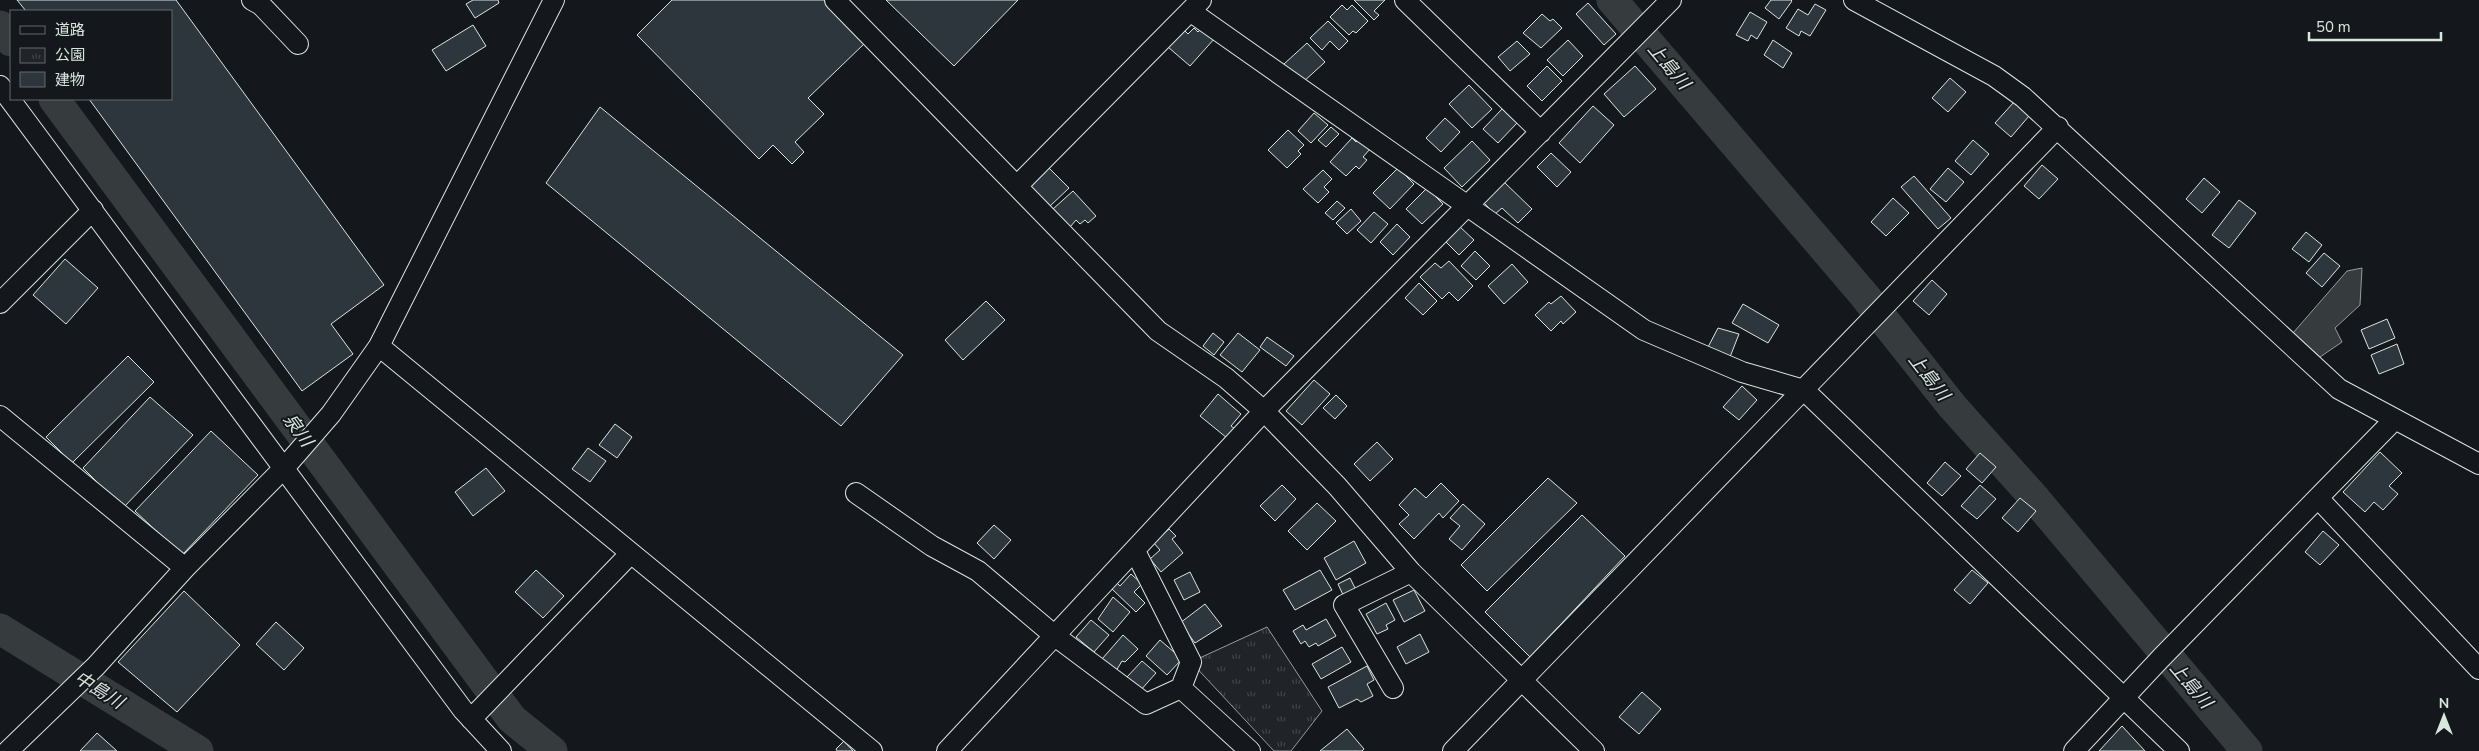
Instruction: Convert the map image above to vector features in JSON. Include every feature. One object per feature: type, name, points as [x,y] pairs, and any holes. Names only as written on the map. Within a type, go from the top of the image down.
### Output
[{"type":"street","points":[[252,0],[261,5],[298,44]]},
{"type":"street","points":[[8,751],[96,666],[185,568],[284,468],[332,414],[379,346],[554,0]]},
{"type":"street","points":[[835,0],[1158,331],[1226,378],[1264,411],[1337,486],[1411,572],[1594,751]]},
{"type":"street","points":[[1404,0],[1541,132]]},
{"type":"street","points":[[947,751],[1264,411],[1671,0]]},
{"type":"street","points":[[1854,0],[1994,76],[2023,97],[2339,389],[2479,464]]},
{"type":"street","points":[[1017,186],[1195,6],[1468,206],[1644,330],[1742,372],[1804,390],[2179,751]]},
{"type":"street","points":[[0,86],[10,99]]},
{"type":"street","points":[[10,100],[471,718],[501,751]]},
{"type":"street","points":[[1453,751],[2058,128]]},
{"type":"street","points":[[0,304],[93,210]]},
{"type":"street","points":[[379,346],[872,751]]},
{"type":"street","points":[[0,416],[185,568]]},
{"type":"street","points":[[2074,751],[2126,698],[2160,658],[2177,644],[2395,419]]},
{"type":"street","points":[[856,494],[932,546],[978,571],[1055,636],[1146,704],[1181,688],[1192,662],[1135,551]]},
{"type":"street","points":[[2318,498],[2479,669]]},
{"type":"street","points":[[471,718],[632,553]]},
{"type":"street","points":[[1393,688],[1344,605],[1411,572]]},
{"type":"street","points":[[1181,688],[1250,751]]},
{"type":"green space","points":[[1267,627],[1322,711],[1291,751],[1274,751],[1191,662]]},
{"type":"shaded area","points":[[2362,268],[2360,305],[2335,328],[2342,342],[2320,357],[2293,333],[2347,271]]},
{"type":"building","points":[[17,0],[176,0],[384,285],[331,324],[353,354],[302,391],[90,100],[172,100],[172,10],[25,10]]},
{"type":"building","points":[[473,0],[498,0],[499,3],[475,18],[466,4]]},
{"type":"building","points":[[672,0],[824,0],[866,42],[808,98],[824,114],[795,142],[804,152],[792,164],[773,145],[759,159],[637,35]]},
{"type":"building","points":[[886,0],[1018,0],[954,66]]},
{"type":"building","points":[[1354,0],[1385,0],[1374,11],[1379,15],[1374,20]]},
{"type":"building","points":[[1771,0],[1792,1],[1779,19],[1765,8]]},
{"type":"building","points":[[1588,3],[1616,34],[1604,45],[1576,14]]},
{"type":"building","points":[[1815,4],[1826,10],[1810,36],[1801,31],[1799,36],[1786,28],[1798,9],[1808,15]]},
{"type":"building","points":[[1342,5],[1347,10],[1352,5],[1368,21],[1356,33],[1353,31],[1349,35],[1330,17]]},
{"type":"building","points":[[1750,12],[1767,22],[1757,39],[1751,35],[1748,41],[1736,35]]},
{"type":"building","points":[[1542,14],[1550,21],[1553,19],[1562,28],[1541,48],[1523,33]]},
{"type":"building","points":[[1328,21],[1348,41],[1339,50],[1330,41],[1322,50],[1310,38]]},
{"type":"building","points":[[473,25],[486,46],[446,71],[432,50]]},
{"type":"building","points":[[1203,27],[1215,38],[1190,66],[1168,47],[1184,30],[1188,34],[1194,28],[1198,32]]},
{"type":"building","points":[[1568,40],[1583,56],[1563,76],[1547,60]]},
{"type":"building","points":[[1773,40],[1792,53],[1783,68],[1764,55]]},
{"type":"building","points":[[1517,41],[1530,54],[1510,71],[1498,57]]},
{"type":"building","points":[[1307,43],[1325,62],[1302,83],[1284,64]]},
{"type":"building","points":[[1547,66],[1562,81],[1542,101],[1527,86]]},
{"type":"building","points":[[1635,66],[1656,89],[1624,117],[1604,94]]},
{"type":"building","points":[[1950,78],[1966,92],[1948,112],[1932,98]]},
{"type":"building","points":[[1469,85],[1492,109],[1472,128],[1449,104]]},
{"type":"building","points":[[2014,102],[2029,116],[2011,137],[1995,123]]},
{"type":"building","points":[[1593,106],[1614,125],[1580,163],[1559,143]]},
{"type":"building","points":[[600,107],[903,355],[841,426],[546,183]]},
{"type":"building","points":[[1502,109],[1517,123],[1498,143],[1483,129]]},
{"type":"building","points":[[1314,113],[1328,125],[1311,143],[1298,131]]},
{"type":"building","points":[[1445,118],[1460,132],[1441,152],[1426,138]]},
{"type":"building","points":[[1331,127],[1339,134],[1326,147],[1318,140]]},
{"type":"building","points":[[1288,130],[1304,145],[1298,151],[1301,154],[1287,168],[1268,150]]},
{"type":"building","points":[[1352,138],[1356,142],[1359,139],[1370,149],[1363,157],[1367,160],[1359,169],[1356,166],[1346,176],[1330,162]]},
{"type":"building","points":[[1973,140],[1989,154],[1971,175],[1955,161]]},
{"type":"building","points":[[1472,141],[1490,160],[1462,187],[1444,168]]},
{"type":"building","points":[[1551,153],[1571,172],[1557,187],[1537,167]]},
{"type":"building","points":[[2042,165],[2058,179],[2039,199],[2024,186]]},
{"type":"building","points":[[1049,168],[1069,188],[1049,207],[1030,187]]},
{"type":"building","points":[[1398,168],[1414,184],[1390,209],[1373,193]]},
{"type":"building","points":[[1948,168],[1964,182],[1946,202],[1930,189]]},
{"type":"building","points":[[1323,170],[1332,179],[1324,187],[1329,192],[1318,203],[1303,189]]},
{"type":"building","points":[[1914,176],[1951,218],[1938,229],[1901,187]]},
{"type":"building","points":[[2204,178],[2220,192],[2202,213],[2186,199]]},
{"type":"building","points":[[1504,182],[1532,209],[1518,223],[1502,208],[1495,214],[1484,203]]},
{"type":"building","points":[[1427,188],[1443,204],[1422,224],[1406,209]]},
{"type":"building","points":[[1073,191],[1096,216],[1088,223],[1085,220],[1080,224],[1076,220],[1070,227],[1053,209]]},
{"type":"building","points":[[1893,198],[1909,213],[1886,236],[1871,222]]},
{"type":"building","points":[[2239,200],[2256,213],[2229,248],[2212,235]]},
{"type":"building","points":[[1337,201],[1345,208],[1333,220],[1325,213]]},
{"type":"building","points":[[1351,209],[1361,221],[1347,234],[1336,223]]},
{"type":"building","points":[[1374,212],[1388,224],[1371,243],[1357,230]]},
{"type":"building","points":[[1397,224],[1410,237],[1393,255],[1380,242]]},
{"type":"building","points":[[1459,226],[1474,240],[1459,255],[1445,241]]},
{"type":"building","points":[[2306,232],[2322,245],[2309,262],[2292,249]]},
{"type":"building","points":[[1475,251],[1490,266],[1476,280],[1461,266]]},
{"type":"building","points":[[2324,253],[2340,266],[2322,287],[2306,273]]},
{"type":"building","points":[[65,259],[98,288],[66,324],[33,295]]},
{"type":"building","points":[[1449,261],[1473,286],[1458,301],[1449,292],[1442,299],[1420,277],[1435,263],[1441,268]]},
{"type":"building","points":[[1512,264],[1528,282],[1504,304],[1488,286]]},
{"type":"building","points":[[1932,280],[1947,294],[1929,315],[1913,301]]},
{"type":"building","points":[[1419,283],[1437,301],[1423,315],[1405,298]]},
{"type":"building","points":[[1561,296],[1576,312],[1563,324],[1561,321],[1551,331],[1535,315],[1549,302],[1551,304]]},
{"type":"building","points":[[986,301],[1005,320],[963,360],[945,340]]},
{"type":"building","points":[[1743,304],[1779,325],[1768,343],[1732,323]]},
{"type":"building","points":[[2387,319],[2395,338],[2369,349],[2361,330]]},
{"type":"building","points":[[1718,328],[1739,334],[1730,357],[1707,349]]},
{"type":"building","points":[[1213,333],[1224,342],[1214,355],[1203,346]]},
{"type":"building","points":[[1238,333],[1260,350],[1242,372],[1220,355]]},
{"type":"building","points":[[1267,337],[1294,356],[1286,366],[1260,347]]},
{"type":"building","points":[[2397,344],[2404,364],[2379,374],[2371,355]]},
{"type":"building","points":[[128,356],[154,382],[72,463],[46,437]]},
{"type":"building","points":[[1314,380],[1330,394],[1302,425],[1286,411]]},
{"type":"building","points":[[1742,386],[1757,400],[1739,420],[1723,407]]},
{"type":"building","points":[[1218,394],[1241,414],[1231,426],[1235,429],[1227,438],[1200,416]]},
{"type":"building","points":[[1336,395],[1347,406],[1335,419],[1323,408]]},
{"type":"building","points":[[150,397],[193,435],[123,508],[83,468]]},
{"type":"building","points":[[615,424],[632,437],[617,458],[599,445]]},
{"type":"building","points":[[211,431],[258,475],[182,555],[135,511]]},
{"type":"building","points":[[1377,442],[1393,459],[1370,481],[1354,464]]},
{"type":"building","points":[[588,448],[606,461],[590,482],[572,469]]},
{"type":"building","points":[[2380,452],[2402,473],[2389,486],[2398,494],[2383,510],[2374,502],[2365,512],[2343,492]]},
{"type":"building","points":[[1980,453],[1996,467],[1982,483],[1966,469]]},
{"type":"building","points":[[1945,462],[1961,476],[1942,496],[1927,483]]},
{"type":"building","points":[[486,468],[505,491],[473,516],[455,492]]},
{"type":"building","points":[[1548,478],[1577,503],[1487,591],[1461,565]]},
{"type":"building","points":[[1441,483],[1459,501],[1443,518],[1439,513],[1414,539],[1399,524],[1409,515],[1399,505],[1415,488],[1426,498]]},
{"type":"building","points":[[1282,485],[1296,499],[1275,521],[1260,506]]},
{"type":"building","points":[[1980,485],[1996,499],[1977,519],[1961,506]]},
{"type":"building","points":[[2020,498],[2036,511],[2018,532],[2002,518]]},
{"type":"building","points":[[1317,503],[1336,521],[1307,550],[1288,531]]},
{"type":"building","points":[[1463,504],[1485,524],[1462,550],[1449,539],[1460,526],[1450,518]]},
{"type":"building","points":[[1582,515],[1625,556],[1530,657],[1485,612]]},
{"type":"building","points":[[994,525],[1011,540],[994,559],[977,543]]},
{"type":"building","points":[[1169,529],[1176,536],[1172,539],[1183,553],[1161,572],[1150,559],[1160,550],[1153,542]]},
{"type":"building","points":[[2323,531],[2339,545],[2320,565],[2305,552]]},
{"type":"building","points":[[1354,541],[1366,563],[1336,580],[1324,558]]},
{"type":"building","points":[[536,570],[564,596],[543,618],[515,592]]},
{"type":"building","points":[[1320,570],[1332,590],[1295,610],[1283,590]]},
{"type":"building","points":[[1972,570],[1988,583],[1970,604],[1954,590]]},
{"type":"building","points":[[1190,572],[1200,592],[1184,600],[1174,580]]},
{"type":"building","points":[[1131,574],[1142,584],[1134,592],[1145,603],[1136,612],[1112,589],[1117,583],[1120,586]]},
{"type":"building","points":[[1350,578],[1356,590],[1344,597],[1338,584]]},
{"type":"building","points":[[1414,590],[1425,611],[1404,622],[1393,600]]},
{"type":"building","points":[[184,591],[240,645],[177,712],[118,662]]},
{"type":"building","points":[[1113,597],[1130,612],[1113,632],[1098,619]]},
{"type":"building","points":[[1386,603],[1395,620],[1386,625],[1388,629],[1377,634],[1366,614]]},
{"type":"building","points":[[1205,604],[1222,626],[1195,643],[1180,623]]},
{"type":"building","points":[[1326,619],[1336,636],[1318,646],[1316,643],[1309,647],[1305,641],[1301,644],[1293,631],[1303,625],[1306,630]]},
{"type":"building","points":[[1091,620],[1109,635],[1094,652],[1076,637]]},
{"type":"building","points":[[276,622],[304,648],[284,670],[256,644]]},
{"type":"building","points":[[1420,634],[1429,652],[1406,664],[1397,647]]},
{"type":"building","points":[[1123,635],[1138,649],[1125,662],[1122,661],[1116,671],[1102,659]]},
{"type":"building","points":[[1160,640],[1182,659],[1167,675],[1146,656]]},
{"type":"building","points":[[1342,647],[1351,662],[1321,679],[1312,664]]},
{"type":"building","points":[[1142,661],[1156,673],[1140,691],[1126,678]]},
{"type":"building","points":[[1367,666],[1374,680],[1367,684],[1373,696],[1361,702],[1357,699],[1339,708],[1328,687]]},
{"type":"building","points":[[1642,692],[1661,709],[1639,734],[1619,717]]},
{"type":"building","points":[[2122,726],[2145,751],[2099,751]]},
{"type":"building","points":[[1347,729],[1364,749],[1362,751],[1320,751]]},
{"type":"building","points":[[97,733],[117,751],[80,751]]},
{"type":"building","points":[[844,741],[853,751],[837,751],[836,749]]},
{"type":"waterway","name":"上島川","points":[[1612,0],[1864,295],[1952,406],[2031,494],[2247,751]]},
{"type":"waterway","name":"泉川","points":[[0,26],[10,40]]},
{"type":"waterway","name":"泉川","points":[[55,100],[512,719],[552,751]]},
{"type":"waterway","name":"中島川","points":[[0,629],[198,751]]}]
